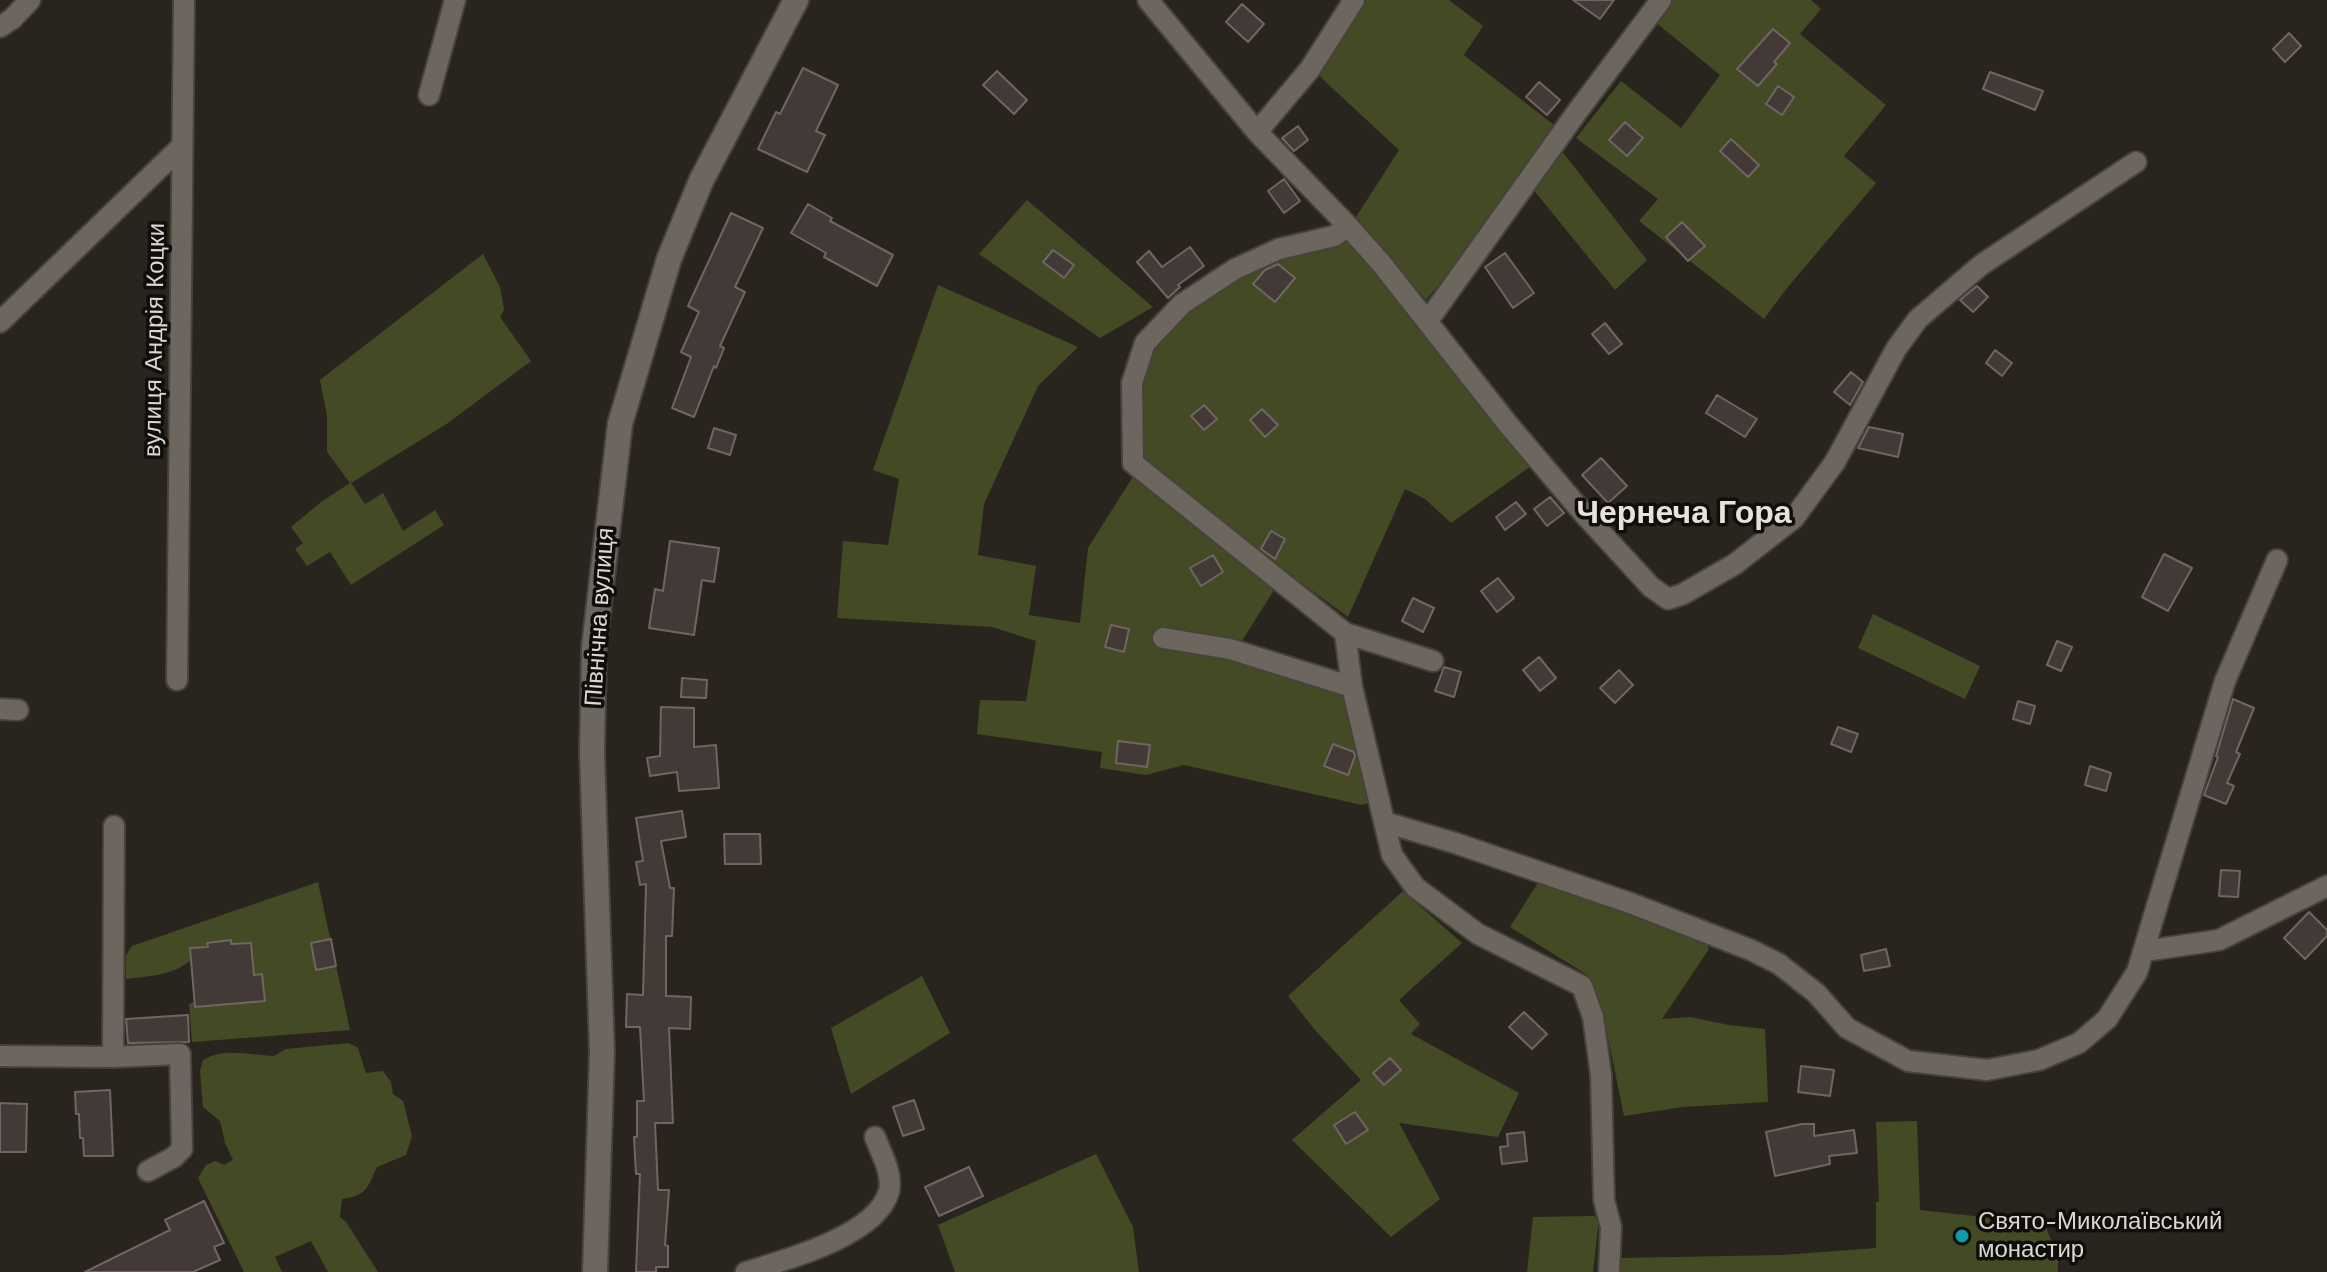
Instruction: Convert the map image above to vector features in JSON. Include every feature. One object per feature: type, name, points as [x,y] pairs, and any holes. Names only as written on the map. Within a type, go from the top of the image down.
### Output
[{"type":"street","points":[[0,27],[30,0]]},
{"type":"street","name":"вулиця Андрія Коцки","points":[[177,680],[184,0]]},
{"type":"street","points":[[429,95],[455,0]]},
{"type":"street","name":"Північна вулиця","points":[[595,1272],[602,1052],[592,753],[594,647],[620,424],[669,259],[701,181],[796,0]]},
{"type":"street","points":[[1148,0],[1257,132],[1381,263],[1507,423],[1584,514],[1651,587],[1668,599],[1683,594],[1735,564],[1794,518],[1835,462],[1896,349],[1918,319],[1981,265],[2136,162]]},
{"type":"street","points":[[1257,132],[1310,69],[1354,0]]},
{"type":"street","points":[[1427,322],[1661,0]]},
{"type":"street","points":[[0,322],[182,146]]},
{"type":"street","points":[[1348,226],[1334,236],[1279,249],[1235,269],[1182,304],[1145,343],[1132,383],[1133,463],[1345,633],[1433,661]]},
{"type":"street","points":[[1384,822],[1630,903],[1751,950],[1779,964],[1816,993],[1847,1028],[1908,1061],[1987,1070],[2039,1060],[2079,1043],[2107,1019],[2137,972],[2225,681],[2277,560]]},
{"type":"street","points":[[1345,633],[1352,687],[1392,855],[1415,887],[1478,934],[1582,986],[1593,1017],[1601,1075],[1604,1200],[1611,1227],[1609,1272]]},
{"type":"street","points":[[1163,638],[1230,649],[1352,687]]},
{"type":"street","points":[[113,1057],[114,826]]},
{"type":"street","points":[[2145,951],[2219,940],[2327,886]]},
{"type":"street","points":[[0,1056],[180,1054],[182,1149],[148,1171]]},
{"type":"street","points":[[746,1272],[845,1236],[872,1219],[890,1189],[888,1172],[875,1137]]},
{"type":"green space","points":[[1363,0],[1449,0],[1483,26],[1464,55],[1558,128],[1463,256],[1426,300],[1356,217],[1399,150],[1316,73]]},
{"type":"green space","points":[[1671,0],[1811,0],[1821,9],[1800,34],[1886,105],[1844,156],[1876,183],[1764,319],[1639,221],[1658,199],[1576,138],[1621,81],[1681,128],[1720,75],[1654,21]]},
{"type":"green space","points":[[1561,150],[1647,260],[1615,290],[1532,188]]},
{"type":"green space","points":[[1027,200],[1153,307],[1100,338],[979,254]]},
{"type":"green space","points":[[1349,242],[1358,248],[1401,305],[1534,464],[1451,523],[1425,499],[1405,489],[1348,617],[1204,512],[1142,457],[1139,384],[1152,347],[1187,310],[1254,267]]},
{"type":"green space","points":[[483,254],[500,287],[504,310],[500,317],[531,361],[448,423],[351,483],[365,504],[383,493],[403,531],[435,510],[444,525],[351,585],[330,552],[307,566],[295,549],[303,543],[291,527],[350,483],[327,452],[327,416],[320,380]]},
{"type":"green space","points":[[938,285],[1078,347],[1038,386],[984,504],[978,555],[1036,566],[1029,615],[1080,623],[1088,548],[1134,475],[1276,587],[1240,644],[1224,653],[1344,691],[1371,802],[1362,805],[1184,765],[1146,775],[1100,768],[1102,752],[977,734],[980,700],[1026,701],[1036,641],[992,627],[837,618],[843,541],[888,545],[899,479],[873,470]]},
{"type":"green space","points":[[1873,614],[1980,666],[1965,699],[1858,648]]},
{"type":"green space","points":[[1541,878],[1706,943],[1709,949],[1662,1019],[1690,1017],[1765,1029],[1768,1102],[1683,1107],[1624,1116],[1605,1023],[1589,976],[1510,927]]},
{"type":"green space","points":[[318,882],[350,1030],[192,1042],[189,1004],[194,1002],[195,1007],[265,1000],[262,975],[254,975],[251,943],[208,942],[208,947],[190,949],[191,960],[176,969],[126,979],[126,955],[132,946]]},
{"type":"green space","points":[[1403,891],[1462,943],[1399,1000],[1420,1024],[1411,1034],[1519,1093],[1498,1137],[1399,1123],[1440,1199],[1391,1237],[1292,1140],[1361,1080],[1288,996]]},
{"type":"green space","points":[[922,976],[950,1033],[851,1094],[831,1028]]},
{"type":"green space","points":[[349,1043],[358,1048],[366,1073],[383,1071],[391,1082],[393,1094],[403,1101],[412,1136],[406,1155],[377,1167],[365,1190],[342,1199],[340,1217],[378,1272],[328,1272],[311,1241],[275,1257],[282,1272],[244,1272],[198,1178],[206,1165],[215,1161],[224,1165],[233,1160],[220,1121],[203,1107],[200,1071],[203,1060],[220,1054],[274,1056],[286,1049]]},
{"type":"green space","name":"Свято-Миколаївський монастир","points":[[1917,1121],[1920,1210],[2045,1224],[2058,1260],[2058,1272],[1609,1272],[1609,1262],[1620,1258],[1783,1255],[1876,1248],[1876,1202],[1879,1202],[1876,1122]]},
{"type":"green space","points":[[1096,1154],[1133,1227],[1139,1272],[955,1272],[938,1225]]},
{"type":"green space","points":[[1594,1216],[1599,1219],[1593,1272],[1527,1272],[1533,1217]]},
{"type":"building","points":[[1573,0],[1614,0],[1600,19]]},
{"type":"building","points":[[1242,4],[1264,24],[1248,42],[1226,22]]},
{"type":"building","points":[[1773,29],[1790,43],[1758,86],[1737,69]]},
{"type":"building","points":[[2289,33],[2301,46],[2285,62],[2273,49]]},
{"type":"building","points":[[803,68],[838,85],[816,131],[825,135],[807,172],[758,149]]},
{"type":"building","points":[[997,71],[1027,100],[1014,114],[983,85]]},
{"type":"building","points":[[1990,72],[2043,91],[2035,110],[1983,89]]},
{"type":"building","points":[[1539,82],[1560,100],[1547,115],[1526,97]]},
{"type":"building","points":[[1778,86],[1794,97],[1782,115],[1766,104]]},
{"type":"building","points":[[1625,122],[1643,138],[1627,156],[1609,140]]},
{"type":"building","points":[[1298,126],[1308,140],[1294,151],[1282,138]]},
{"type":"building","points":[[1731,139],[1759,165],[1748,177],[1720,151]]},
{"type":"building","points":[[1284,179],[1300,201],[1284,213],[1268,191]]},
{"type":"building","points":[[808,204],[832,218],[830,221],[893,255],[877,286],[824,257],[826,253],[791,233]]},
{"type":"building","points":[[731,213],[763,228],[735,287],[745,292],[720,346],[724,348],[694,417],[672,408],[691,357],[681,352],[699,312],[688,306]]},
{"type":"building","points":[[1682,222],[1705,246],[1688,261],[1666,237]]},
{"type":"building","points":[[1190,247],[1204,266],[1178,285],[1180,287],[1168,298],[1137,262],[1149,251],[1162,267]]},
{"type":"building","points":[[1053,250],[1074,265],[1064,278],[1043,262]]},
{"type":"building","points":[[1505,253],[1534,293],[1513,308],[1485,267]]},
{"type":"building","points":[[1278,264],[1295,278],[1275,302],[1253,284],[1265,270]]},
{"type":"building","points":[[1977,286],[1988,297],[1973,312],[1960,300]]},
{"type":"building","points":[[1605,323],[1622,344],[1609,354],[1592,334]]},
{"type":"building","points":[[1995,350],[2012,363],[2002,376],[1986,363]]},
{"type":"building","points":[[1851,372],[1863,382],[1850,405],[1834,392]]},
{"type":"building","points":[[1717,395],[1757,419],[1745,437],[1706,413]]},
{"type":"building","points":[[1204,405],[1217,419],[1204,430],[1191,416]]},
{"type":"building","points":[[1262,409],[1278,425],[1265,437],[1250,420]]},
{"type":"building","points":[[1869,427],[1903,434],[1898,457],[1858,448]]},
{"type":"building","points":[[714,428],[736,435],[730,455],[708,448]]},
{"type":"building","points":[[1601,458],[1627,486],[1608,503],[1582,475]]},
{"type":"building","points":[[1550,497],[1564,513],[1547,526],[1534,509]]},
{"type":"building","points":[[1516,502],[1526,514],[1505,530],[1496,517]]},
{"type":"building","points":[[1271,531],[1285,539],[1275,559],[1261,549]]},
{"type":"building","points":[[670,541],[719,548],[714,582],[702,580],[694,635],[649,628],[655,589],[663,591]]},
{"type":"building","points":[[2164,554],[2192,568],[2168,611],[2142,597]]},
{"type":"building","points":[[1213,555],[1223,572],[1201,586],[1190,568]]},
{"type":"building","points":[[1498,578],[1514,598],[1497,612],[1481,591]]},
{"type":"building","points":[[1413,598],[1434,608],[1423,632],[1402,621]]},
{"type":"building","points":[[1111,625],[1129,629],[1124,652],[1105,647]]},
{"type":"building","points":[[2057,641],[2072,647],[2061,671],[2047,665]]},
{"type":"building","points":[[1539,657],[1556,678],[1540,691],[1523,670]]},
{"type":"building","points":[[1444,667],[1461,672],[1454,697],[1435,691]]},
{"type":"building","points":[[1619,670],[1633,685],[1615,703],[1600,688]]},
{"type":"building","points":[[682,678],[707,680],[706,698],[681,697]]},
{"type":"building","points":[[2233,699],[2254,708],[2236,752],[2240,754],[2227,783],[2234,786],[2226,804],[2204,795],[2218,757]]},
{"type":"building","points":[[2018,701],[2035,706],[2030,724],[2013,719]]},
{"type":"building","points":[[661,707],[694,708],[694,747],[716,745],[719,788],[679,791],[677,772],[650,776],[647,758],[660,756]]},
{"type":"building","points":[[1838,727],[1858,734],[1851,752],[1831,744]]},
{"type":"building","points":[[1118,741],[1150,745],[1147,767],[1116,763]]},
{"type":"building","points":[[1333,744],[1354,752],[1348,775],[1324,766]]},
{"type":"building","points":[[2090,766],[2111,773],[2106,791],[2085,785]]},
{"type":"building","points":[[682,811],[686,837],[661,841],[670,888],[674,888],[672,936],[666,936],[666,996],[691,997],[690,1029],[669,1028],[673,1123],[655,1123],[658,1190],[669,1190],[665,1245],[668,1246],[668,1267],[656,1267],[656,1272],[636,1272],[640,1174],[636,1174],[634,1137],[637,1137],[637,1101],[644,1101],[640,1027],[626,1027],[627,994],[643,995],[646,884],[640,885],[636,862],[643,861],[636,818]]},
{"type":"building","points":[[724,834],[760,834],[761,864],[725,864]]},
{"type":"building","points":[[2221,870],[2240,871],[2238,897],[2219,896]]},
{"type":"building","points":[[2309,912],[2327,930],[2327,936],[2305,959],[2284,938]]},
{"type":"building","points":[[331,939],[336,966],[316,970],[311,943]]},
{"type":"building","points":[[231,940],[231,944],[251,943],[254,975],[262,974],[265,1001],[195,1007],[190,948],[208,947],[207,943]]},
{"type":"building","points":[[1886,949],[1890,966],[1864,971],[1861,955]]},
{"type":"building","points":[[1524,1012],[1547,1034],[1532,1049],[1509,1027]]},
{"type":"building","points":[[188,1015],[189,1042],[128,1043],[126,1019]]},
{"type":"building","points":[[1390,1058],[1401,1070],[1384,1085],[1373,1073]]},
{"type":"building","points":[[1801,1066],[1834,1070],[1830,1096],[1798,1092]]},
{"type":"building","points":[[110,1090],[113,1156],[84,1156],[75,1092]]},
{"type":"building","points":[[914,1100],[924,1129],[903,1136],[893,1107]]},
{"type":"building","points":[[0,1103],[27,1104],[26,1152],[0,1152]]},
{"type":"building","points":[[1355,1112],[1368,1130],[1346,1144],[1334,1125]]},
{"type":"building","points":[[1814,1124],[1814,1136],[1854,1130],[1857,1153],[1829,1156],[1830,1164],[1775,1176],[1766,1132]]},
{"type":"building","points":[[1524,1132],[1527,1161],[1502,1164],[1500,1147],[1508,1146],[1507,1134]]},
{"type":"building","points":[[969,1167],[983,1196],[939,1216],[925,1187]]},
{"type":"building","points":[[204,1201],[224,1243],[214,1247],[220,1260],[193,1272],[85,1272],[170,1230],[165,1220]]},
{"type":"place","name":"Свято-Миколаївський монастир","points":[[1962,1236]]},
{"type":"district","name":"Чернеча Гора","points":[[1684,514]]}]
